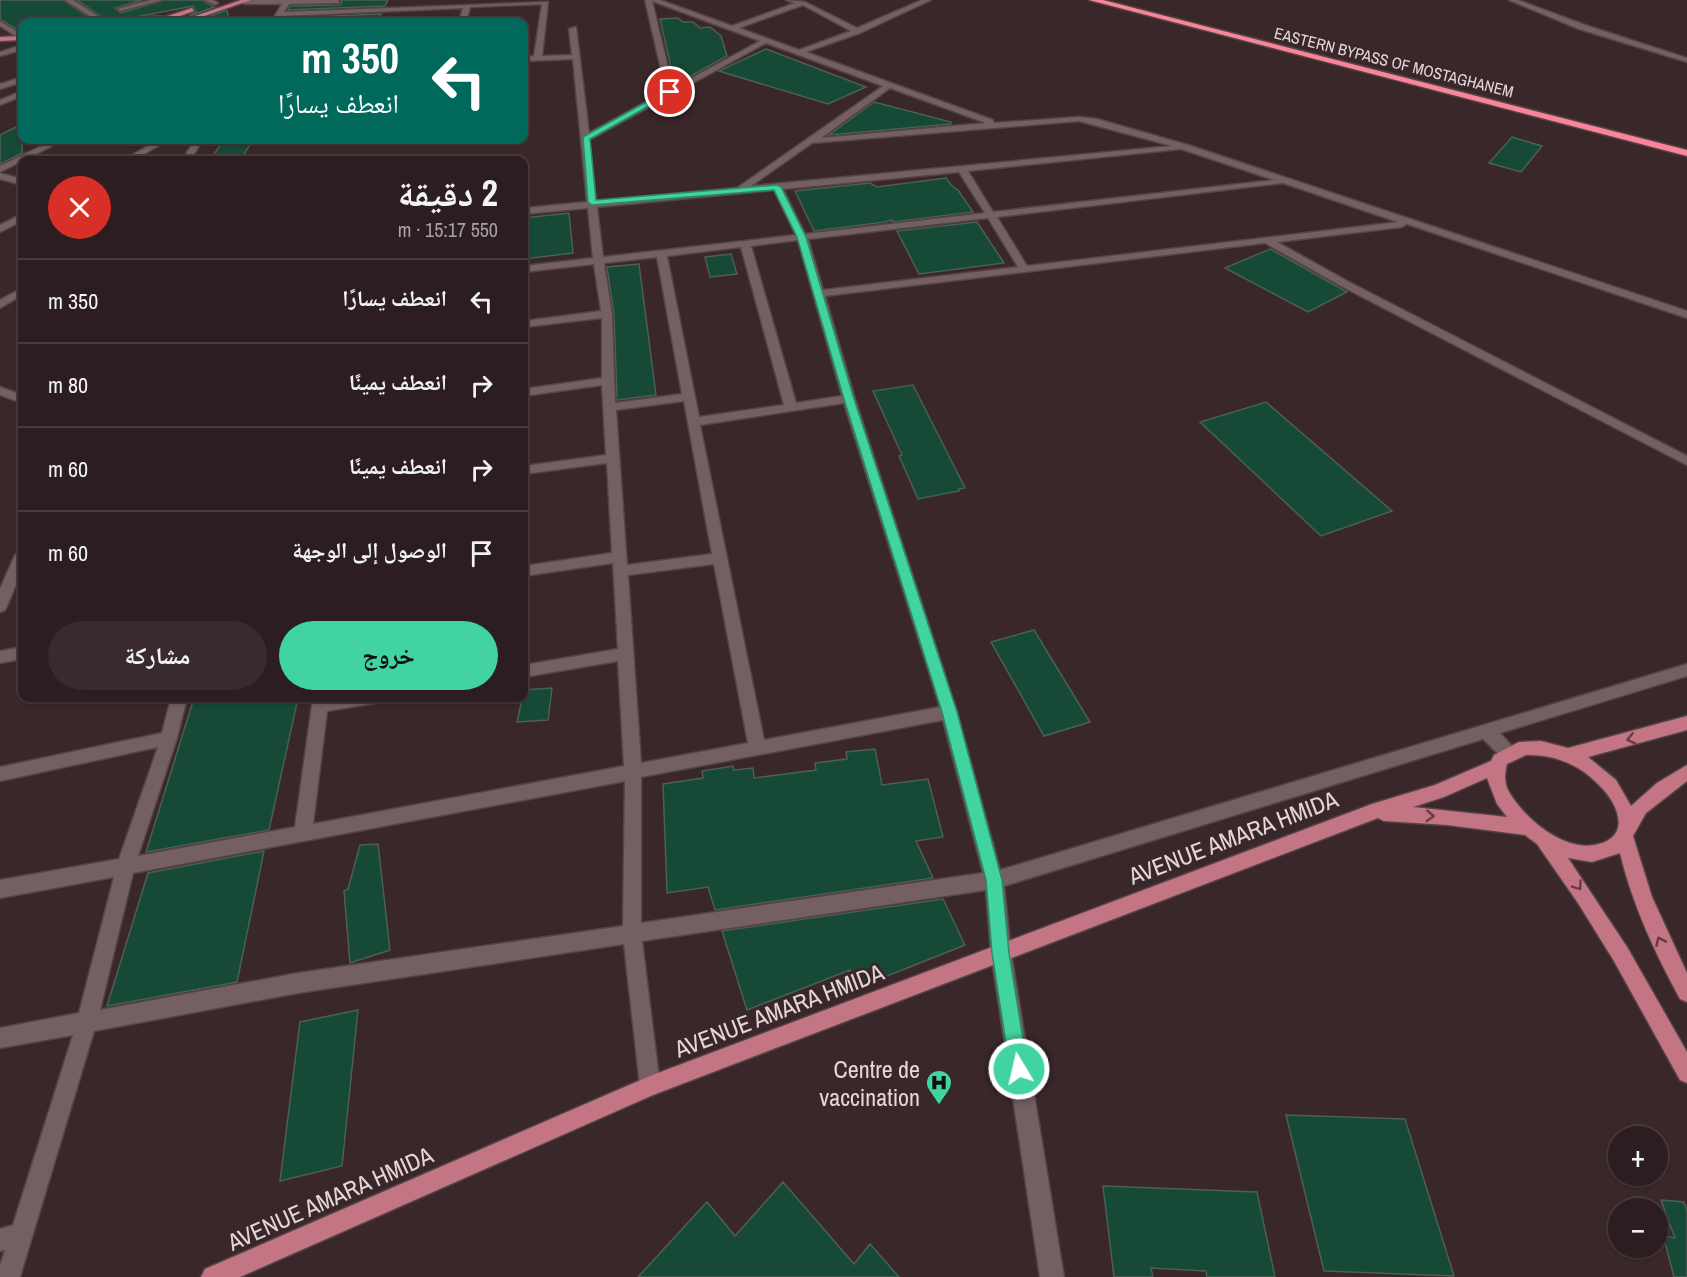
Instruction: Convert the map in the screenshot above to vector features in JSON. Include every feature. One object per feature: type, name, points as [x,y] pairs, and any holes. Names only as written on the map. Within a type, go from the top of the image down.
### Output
[{"type":"highway","name":"EASTERN BYPASS OF MOSTAGHANEM","points":[[1093,0],[1687,153]]},
{"type":"highway","name":"EASTERN BYPASS OF MOSTAGHANEM","points":[[1122,0],[1687,144]]},
{"type":"main road","points":[[153,18],[167,18],[224,0]]},
{"type":"main road","points":[[194,18],[246,1]]},
{"type":"main road","points":[[0,39],[18,38]]},
{"type":"main road","points":[[1569,755],[1687,723]]},
{"type":"main road","points":[[1687,772],[1645,804],[1627,830],[1616,847],[1601,852],[1583,853],[1542,839],[1525,827],[1510,812],[1500,796],[1496,780],[1497,766],[1510,753],[1532,747],[1569,755],[1604,778],[1617,793],[1625,808],[1627,830],[1633,872],[1646,910],[1687,992]]},
{"type":"main road","name":"AVENUE AMARA HMIDA","points":[[213,1277],[650,1086],[1372,812],[1438,792],[1497,766]]},
{"type":"main road","name":"AVENUE AMARA HMIDA","points":[[1372,812],[1457,818],[1525,827]]},
{"type":"main road","points":[[1542,839],[1570,874],[1621,951],[1687,1073]]},
{"type":"street","points":[[68,0],[97,18]]},
{"type":"street","points":[[120,9],[160,0]]},
{"type":"street","points":[[207,0],[215,3]]},
{"type":"street","points":[[371,1],[408,0]]},
{"type":"street","points":[[398,9],[408,0]]},
{"type":"street","points":[[648,0],[670,92]]},
{"type":"street","points":[[654,0],[995,124]]},
{"type":"street","points":[[789,0],[803,3],[857,30]]},
{"type":"street","points":[[800,52],[928,0]]},
{"type":"street","points":[[1512,0],[1582,27],[1687,60]]},
{"type":"street","points":[[246,1],[347,2]]},
{"type":"street","points":[[276,18],[286,2]]},
{"type":"street","points":[[279,14],[386,13],[398,9],[546,3],[538,58]]},
{"type":"street","points":[[733,28],[803,3]]},
{"type":"street","points":[[905,3],[914,6]]},
{"type":"street","points":[[464,18],[467,6]]},
{"type":"street","points":[[0,23],[18,35]]},
{"type":"street","points":[[573,29],[598,260],[607,314],[608,381],[633,772],[632,935],[650,1086]]},
{"type":"street","points":[[586,138],[768,40]]},
{"type":"street","points":[[0,54],[18,49]]},
{"type":"street","points":[[528,59],[575,57]]},
{"type":"street","points":[[0,87],[18,81]]},
{"type":"street","points":[[737,192],[890,86]]},
{"type":"street","points":[[0,103],[18,95]]},
{"type":"street","points":[[810,141],[995,124],[1086,120],[1185,147],[1406,223],[1687,315]]},
{"type":"street","points":[[27,156],[52,144]]},
{"type":"street","points":[[135,156],[157,144]]},
{"type":"street","points":[[528,210],[592,202],[737,192],[1185,147]]},
{"type":"street","points":[[0,169],[18,160]]},
{"type":"street","points":[[962,170],[1024,269]]},
{"type":"street","points":[[0,176],[18,181]]},
{"type":"street","points":[[528,269],[1285,182]]},
{"type":"street","points":[[777,187],[802,237],[849,399],[950,712],[994,880],[1000,953],[1052,1277]]},
{"type":"street","points":[[0,229],[18,219]]},
{"type":"street","points":[[818,294],[1406,223]]},
{"type":"street","points":[[1266,240],[1345,284],[1687,460]]},
{"type":"street","points":[[746,243],[791,408]]},
{"type":"street","points":[[661,253],[757,748]]},
{"type":"street","points":[[0,305],[18,294]]},
{"type":"street","points":[[528,324],[607,314]]},
{"type":"street","points":[[528,392],[608,381]]},
{"type":"street","points":[[0,391],[18,398]]},
{"type":"street","points":[[610,407],[688,397]]},
{"type":"street","points":[[694,422],[849,399]]},
{"type":"street","points":[[528,469],[613,458]]},
{"type":"street","points":[[528,571],[720,558]]},
{"type":"street","points":[[0,606],[18,564]]},
{"type":"street","points":[[0,657],[18,654]]},
{"type":"street","points":[[528,670],[625,654]]},
{"type":"street","points":[[0,1038],[298,983],[994,880],[1687,670]]},
{"type":"street","points":[[8,1277],[11,1237],[87,1022],[126,866],[169,738],[178,702]]},
{"type":"street","points":[[303,834],[320,702]]},
{"type":"street","points":[[0,889],[950,712]]},
{"type":"street","points":[[1485,730],[1510,753]]},
{"type":"street","points":[[0,774],[169,738]]},
{"type":"building","points":[[0,0],[63,0],[90,18],[18,18],[18,30],[0,19]]},
{"type":"building","points":[[77,0],[142,0],[115,8],[121,13],[165,0],[202,0],[214,7],[189,16],[196,12],[193,6],[130,18],[103,18]]},
{"type":"building","points":[[341,0],[388,0],[385,6],[288,10],[290,6],[340,5]]},
{"type":"building","points":[[227,10],[228,18],[205,18]]},
{"type":"building","points":[[381,14],[378,18],[285,18]]},
{"type":"building","points":[[678,18],[683,22],[693,22],[700,28],[710,27],[721,36],[727,56],[687,78],[674,80],[660,19]]},
{"type":"building","points":[[766,49],[866,87],[828,104],[719,71]]},
{"type":"building","points":[[874,102],[951,122],[951,124],[829,135]]},
{"type":"building","points":[[18,126],[18,144],[22,144],[22,153],[0,164],[0,135]]},
{"type":"building","points":[[1512,137],[1542,146],[1521,172],[1489,163]]},
{"type":"building","points":[[221,144],[250,144],[243,156],[213,156]]},
{"type":"building","points":[[946,178],[958,190],[973,212],[814,231],[795,191],[870,183],[877,187]]},
{"type":"building","points":[[569,213],[573,253],[528,259],[528,218]]},
{"type":"building","points":[[977,222],[1004,263],[919,274],[897,231]]},
{"type":"building","points":[[1270,249],[1347,292],[1308,312],[1225,268]]},
{"type":"building","points":[[731,254],[737,274],[710,277],[705,257]]},
{"type":"building","points":[[639,264],[656,395],[617,400],[614,314],[607,267]]},
{"type":"building","points":[[913,385],[965,488],[958,489],[959,491],[918,499],[899,456],[902,455],[873,391]]},
{"type":"building","points":[[1266,402],[1392,511],[1321,536],[1200,422]]},
{"type":"building","points":[[1034,630],[1090,722],[1044,736],[991,642]]},
{"type":"building","points":[[552,688],[548,720],[517,722],[521,702],[528,702],[528,690]]},
{"type":"building","points":[[193,702],[297,702],[269,830],[146,852]]},
{"type":"building","points":[[875,749],[882,785],[928,779],[943,837],[916,841],[933,878],[715,910],[708,887],[667,893],[663,784],[703,778],[702,771],[733,766],[734,770],[753,768],[754,778],[816,770],[815,763],[847,759],[846,752]]},
{"type":"building","points":[[378,844],[390,950],[350,963],[344,891],[348,889],[360,845]]},
{"type":"building","points":[[264,851],[237,982],[107,1006],[148,873]]},
{"type":"building","points":[[943,899],[965,945],[857,988],[850,970],[747,1010],[722,931]]},
{"type":"building","points":[[358,1010],[342,1166],[280,1181],[300,1022]]},
{"type":"building","points":[[1286,1115],[1405,1119],[1454,1276],[1324,1271]]},
{"type":"building","points":[[783,1182],[854,1264],[870,1244],[899,1277],[638,1277],[707,1202],[735,1236]]},
{"type":"building","points":[[1103,1186],[1257,1192],[1275,1277],[1207,1277],[1206,1271],[1151,1268],[1153,1277],[1114,1277]]},
{"type":"building","points":[[1668,1201],[1684,1202],[1687,1211],[1687,1277],[1674,1277],[1668,1254],[1668,1236],[1675,1238],[1668,1219]]},
{"type":"place","name":"Centre de vaccination","points":[[939,1106]]},
{"type":"route","points":[[670,92],[586,138],[592,202],[777,187],[802,237],[849,399],[950,712],[994,880],[1000,953],[1019,1069]]}]
